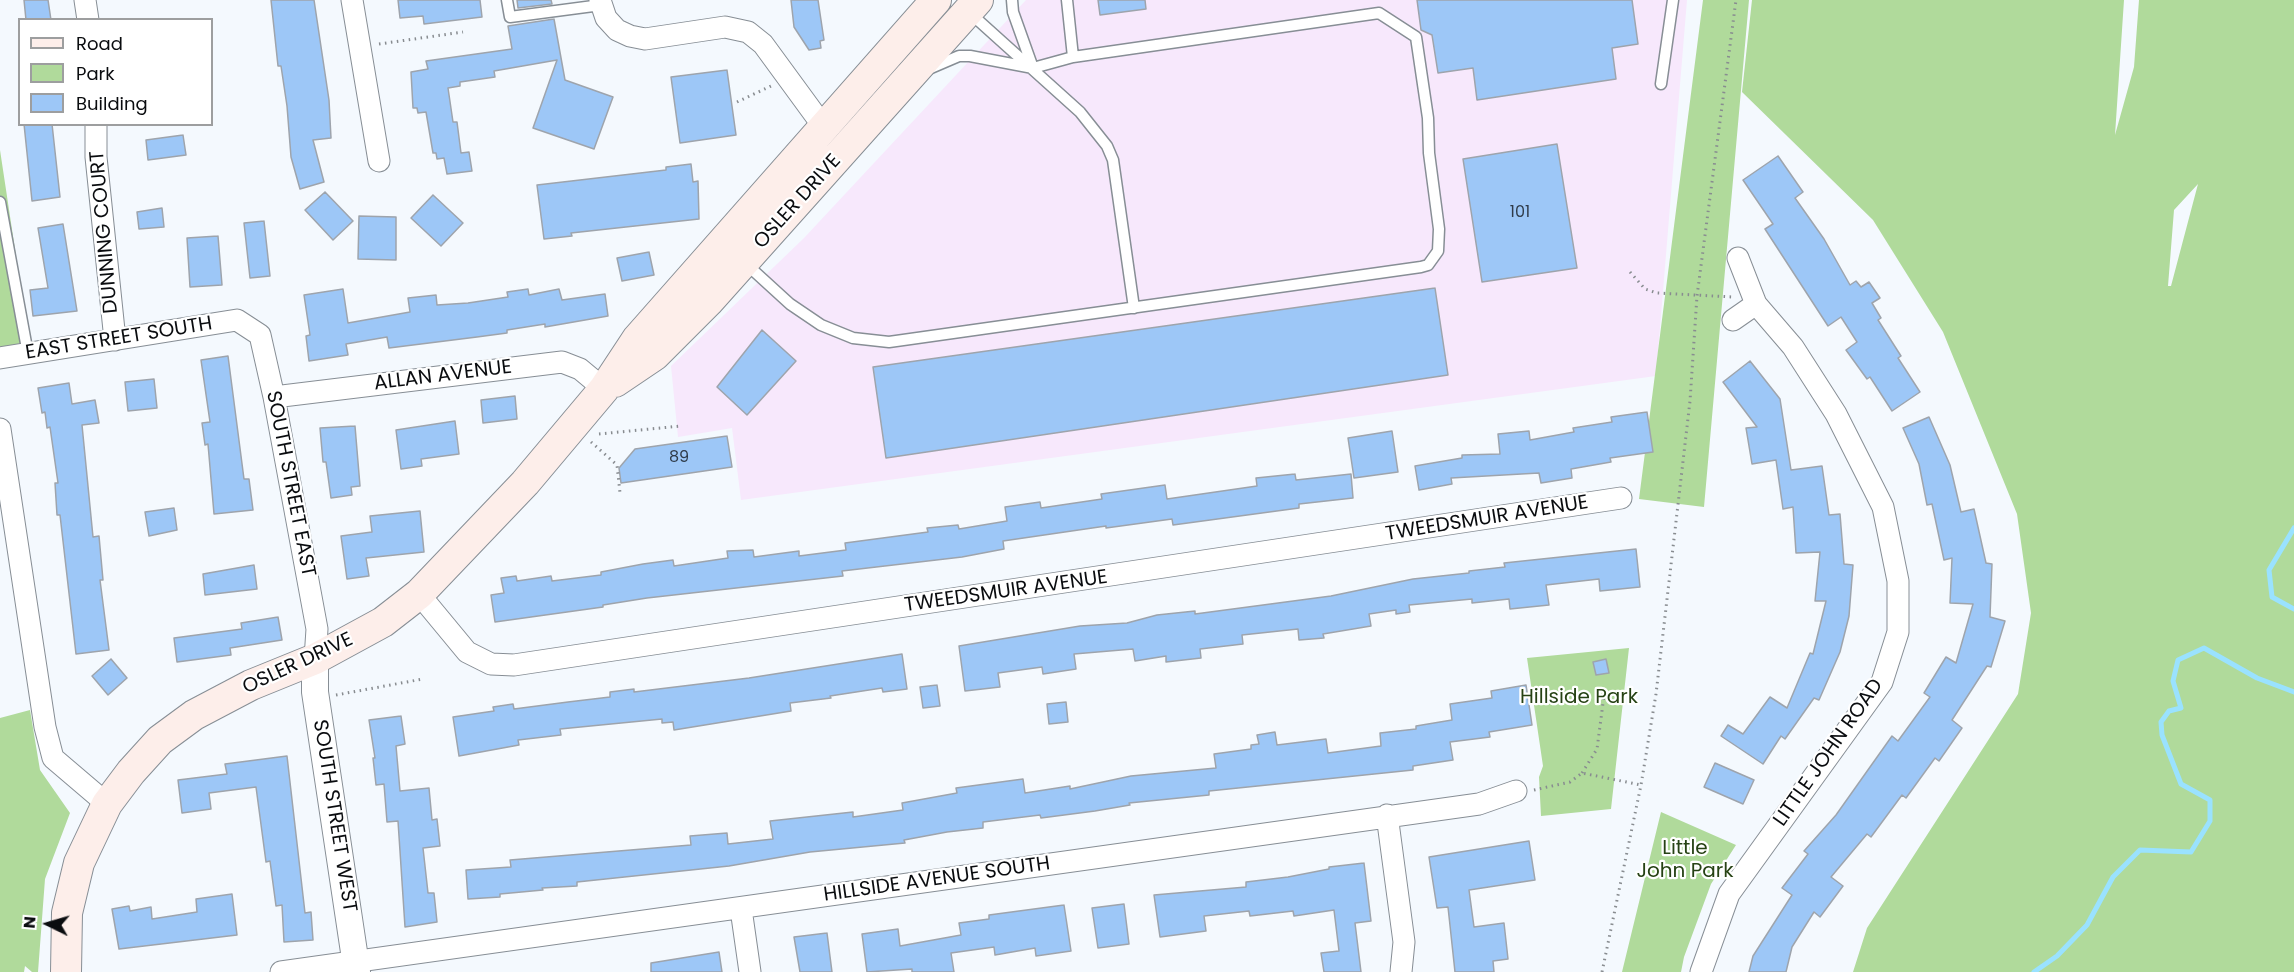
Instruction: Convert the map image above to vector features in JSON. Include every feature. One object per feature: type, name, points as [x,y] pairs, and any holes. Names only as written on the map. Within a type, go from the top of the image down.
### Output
[{"type":"main road","name":"OSLER DRIVE","points":[[66,972],[67,913],[79,863],[107,804],[160,740],[194,716],[251,685],[315,659],[383,622],[419,594],[525,483],[604,389],[655,355],[734,252],[824,126],[936,0]]},
{"type":"main road","name":"OSLER DRIVE","points":[[734,252],[900,87],[967,4]]},
{"type":"street","points":[[85,0],[88,18]]},
{"type":"street","points":[[352,0],[379,161]]},
{"type":"street","points":[[600,2],[617,30],[630,36],[645,39],[725,27],[748,32],[763,44],[824,126]]},
{"type":"street","name":"DUNNING COURT","points":[[96,126],[96,157],[115,340]]},
{"type":"street","name":"LITTLE JOHN ROAD","points":[[1701,972],[1729,894],[1882,682],[1898,632],[1898,581],[1882,507],[1836,414],[1793,347],[1755,303],[1738,258]]},
{"type":"street","points":[[1733,320],[1755,303]]},
{"type":"street","name":"EAST STREET SOUTH","points":[[0,358],[237,320]]},
{"type":"street","name":"SOUTH STREET EAST","points":[[237,320],[260,335],[274,397],[317,629],[315,659]]},
{"type":"street","name":"ALLAN AVENUE","points":[[274,397],[562,362],[580,369],[604,389]]},
{"type":"street","points":[[0,429],[45,727],[53,758],[107,804]]},
{"type":"street","name":"TWEEDSMUIR AVENUE","points":[[419,594],[467,652],[491,664],[514,665],[1621,498]]},
{"type":"street","name":"SOUTH STREET WEST","points":[[315,659],[315,692],[357,967]]},
{"type":"street","name":"HILLSIDE AVENUE SOUTH","points":[[281,972],[357,967],[1387,815],[1479,804],[1516,791]]},
{"type":"street","points":[[1387,815],[1404,942],[1401,972]]},
{"type":"street","points":[[741,909],[750,972]]},
{"type":"lane","points":[[507,0],[510,17],[600,2]]},
{"type":"lane","points":[[1012,0],[1013,12],[1033,68]]},
{"type":"lane","points":[[1067,0],[1073,57]]},
{"type":"lane","points":[[1661,84],[1673,0]]},
{"type":"lane","points":[[967,4],[1085,116],[1110,151],[1134,308]]},
{"type":"lane","points":[[734,252],[778,294],[811,319],[843,335],[875,342],[1134,308],[1428,265],[1438,251],[1440,240],[1429,153],[1428,118],[1416,37],[1379,13],[1073,57],[1033,68],[977,56],[958,56],[938,63],[900,87]]},
{"type":"lane","points":[[0,202],[28,354]]},
{"type":"path","points":[[1602,972],[1641,785],[1656,694],[1690,401],[1697,296],[1736,0]]},
{"type":"path","points":[[360,47],[464,32]]},
{"type":"path","points":[[737,102],[787,77]]},
{"type":"path","points":[[1630,272],[1645,290],[1697,296],[1713,294],[1755,303]]},
{"type":"path","points":[[599,434],[681,426]]},
{"type":"path","points":[[591,442],[617,465],[620,494]]},
{"type":"path","points":[[335,696],[423,679]]},
{"type":"path","points":[[1516,791],[1553,788],[1570,782],[1582,773],[1597,749],[1605,688]]},
{"type":"path","points":[[1582,773],[1641,785]]},
{"type":"shaded area","points":[[1026,0],[1687,0],[1656,376],[741,500],[732,428],[678,437],[671,366],[804,238]]},
{"type":"green space","points":[[1703,0],[1749,0],[1704,507],[1639,499]]},
{"type":"green space","points":[[1752,0],[2124,0],[2115,135],[2134,67],[2139,0],[2294,0],[2294,972],[1853,972],[1867,928],[2018,694],[2031,613],[2017,514],[1943,332],[1873,220],[1742,92]],"holes":[[[2198,184],[2171,286],[2168,286],[2174,210]]]},
{"type":"green space","points":[[0,150],[29,342],[0,347]]},
{"type":"green space","name":"Hillside Park","points":[[1629,648],[1611,809],[1541,816],[1539,777],[1543,766],[1527,658]]},
{"type":"green space","points":[[30,710],[40,770],[70,813],[45,879],[38,972],[32,972],[25,966],[24,972],[0,972],[0,718]]},
{"type":"green space","name":"Little John Park","points":[[1661,812],[1736,845],[1711,884],[1684,957],[1681,972],[1622,972]]},
{"type":"building","points":[[24,0],[48,0],[51,18],[26,18]]},
{"type":"building","points":[[271,0],[314,0],[329,100],[331,138],[313,140],[324,182],[300,189],[291,157],[287,106],[281,66],[278,66]]},
{"type":"building","points":[[398,0],[480,0],[482,17],[424,24],[423,16],[400,18]]},
{"type":"building","points":[[517,0],[551,0],[552,4],[518,8]]},
{"type":"building","points":[[791,0],[818,0],[824,40],[820,41],[821,48],[809,50],[794,27]]},
{"type":"building","points":[[1098,0],[1145,0],[1146,9],[1100,15]]},
{"type":"building","points":[[1417,0],[1632,0],[1638,44],[1612,48],[1616,79],[1477,100],[1473,68],[1438,73],[1432,35],[1421,30]]},
{"type":"building","points":[[554,19],[565,80],[613,97],[594,149],[533,128],[557,60],[494,71],[495,77],[460,82],[460,86],[448,88],[453,122],[457,122],[461,153],[469,152],[472,171],[447,174],[444,158],[437,159],[436,153],[433,153],[426,112],[418,113],[417,108],[413,108],[411,72],[428,69],[426,61],[512,49],[508,26]]},
{"type":"building","points":[[727,70],[736,135],[680,143],[671,77]]},
{"type":"building","points":[[24,126],[52,126],[60,197],[32,201]]},
{"type":"building","points":[[183,135],[186,155],[148,160],[146,140]]},
{"type":"building","points":[[1557,144],[1577,268],[1482,282],[1463,159]]},
{"type":"building","points":[[1778,156],[1803,192],[1795,198],[1824,239],[1850,285],[1856,281],[1861,287],[1869,282],[1880,298],[1872,303],[1881,318],[1878,320],[1901,356],[1898,358],[1920,392],[1892,411],[1870,377],[1867,379],[1846,350],[1857,342],[1841,317],[1828,326],[1765,229],[1773,224],[1743,180]]},
{"type":"building","points":[[691,164],[693,182],[698,181],[699,219],[571,233],[572,236],[544,239],[537,185],[666,170],[666,167]]},
{"type":"building","points":[[325,192],[353,221],[333,240],[305,210]]},
{"type":"building","points":[[433,195],[463,223],[441,246],[411,218]]},
{"type":"building","points":[[162,208],[164,227],[139,229],[137,212]]},
{"type":"building","points":[[359,216],[396,217],[396,260],[358,259]]},
{"type":"building","points":[[264,221],[270,276],[250,278],[244,223]]},
{"type":"building","points":[[63,224],[77,311],[33,316],[30,290],[48,288],[38,228]]},
{"type":"building","points":[[218,236],[222,285],[190,287],[187,238]]},
{"type":"building","points":[[649,252],[654,275],[622,281],[617,258]]},
{"type":"building","points":[[1435,288],[1448,375],[886,458],[873,367]]},
{"type":"building","points":[[343,289],[348,323],[410,312],[408,298],[436,295],[437,305],[468,303],[508,297],[507,292],[528,289],[529,295],[559,289],[562,300],[605,294],[608,316],[545,327],[545,324],[507,330],[507,333],[389,348],[387,337],[346,344],[348,355],[309,361],[306,336],[310,335],[304,295]]},
{"type":"building","points":[[762,330],[796,361],[747,415],[717,387]]},
{"type":"building","points":[[228,356],[244,479],[249,479],[253,510],[214,514],[208,444],[205,445],[202,423],[210,422],[201,360]]},
{"type":"building","points":[[1750,361],[1780,399],[1791,470],[1822,466],[1829,515],[1840,514],[1844,564],[1853,565],[1849,616],[1840,652],[1819,700],[1814,698],[1785,739],[1781,736],[1763,764],[1721,736],[1728,725],[1743,734],[1770,697],[1787,708],[1810,653],[1813,654],[1826,601],[1815,601],[1820,552],[1796,553],[1793,507],[1783,509],[1776,460],[1752,464],[1746,428],[1757,427],[1723,382]]},
{"type":"building","points":[[154,379],[157,408],[128,411],[125,382]]},
{"type":"building","points":[[69,383],[72,404],[95,400],[99,423],[82,425],[93,537],[99,536],[103,580],[100,580],[109,650],[76,654],[60,515],[57,515],[55,483],[58,483],[50,427],[47,428],[45,412],[42,413],[38,388]]},
{"type":"building","points":[[515,396],[517,419],[483,423],[481,400]]},
{"type":"building","points":[[1647,412],[1653,452],[1610,458],[1611,462],[1571,469],[1572,478],[1541,483],[1539,473],[1451,478],[1452,484],[1419,490],[1415,466],[1462,458],[1462,455],[1500,454],[1498,434],[1529,431],[1530,440],[1574,432],[1573,428],[1612,422],[1611,417]]},
{"type":"building","points":[[1929,417],[1950,465],[1961,512],[1974,509],[1986,563],[1992,564],[1990,617],[2005,621],[1991,667],[1987,666],[1952,720],[1962,728],[1939,761],[1935,758],[1906,798],[1902,795],[1871,837],[1867,834],[1831,877],[1843,886],[1820,917],[1814,912],[1792,947],[1786,972],[1749,972],[1753,956],[1792,895],[1782,888],[1808,854],[1804,851],[1836,815],[1892,736],[1898,741],[1930,697],[1924,693],[1946,657],[1956,663],[1973,604],[1950,603],[1952,558],[1944,560],[1932,504],[1927,505],[1919,464],[1903,428]]},
{"type":"building","points":[[455,421],[459,454],[421,459],[422,466],[401,469],[396,430]]},
{"type":"building","points":[[355,426],[360,486],[351,487],[352,495],[331,498],[326,462],[323,462],[320,428]]},
{"type":"building","points":[[1392,431],[1398,472],[1354,478],[1348,438]]},
{"type":"building","points":[[727,436],[732,467],[621,483],[619,468],[635,449]]},
{"type":"building","points":[[1295,474],[1296,480],[1351,474],[1353,498],[1299,504],[1299,508],[1173,525],[1172,519],[1106,528],[1106,526],[1003,541],[1004,549],[962,557],[842,571],[843,576],[647,598],[603,605],[603,607],[495,622],[491,595],[504,593],[501,578],[516,576],[517,581],[551,576],[552,581],[601,575],[601,572],[673,560],[674,566],[728,558],[727,551],[753,550],[754,557],[799,551],[799,556],[846,550],[845,543],[928,532],[927,528],[958,525],[959,529],[1007,521],[1005,507],[1040,502],[1041,508],[1102,499],[1101,494],[1165,485],[1167,499],[1257,486],[1256,478]]},
{"type":"building","points":[[174,508],[177,530],[149,536],[145,512]]},
{"type":"building","points":[[420,511],[424,552],[366,558],[369,576],[347,579],[341,536],[372,532],[370,516]]},
{"type":"building","points":[[1636,549],[1640,587],[1600,591],[1599,579],[1546,585],[1549,605],[1510,609],[1509,599],[1472,603],[1472,599],[1409,605],[1410,612],[1396,614],[1396,610],[1369,614],[1371,626],[1323,634],[1324,638],[1299,640],[1298,629],[1242,635],[1243,644],[1200,649],[1201,658],[1166,662],[1166,656],[1135,661],[1133,649],[1074,654],[1076,669],[1043,674],[1042,667],[998,673],[1000,687],[965,691],[959,646],[1080,626],[1127,623],[1157,615],[1195,611],[1195,614],[1331,596],[1413,579],[1505,567],[1504,563]]},
{"type":"building","points":[[254,565],[257,589],[205,595],[203,574]]},
{"type":"building","points":[[278,617],[282,640],[230,648],[231,655],[177,662],[174,638],[242,629],[241,623]]},
{"type":"building","points":[[902,654],[907,689],[883,692],[882,688],[790,703],[791,711],[674,730],[673,722],[662,723],[662,719],[560,729],[561,735],[518,740],[519,745],[459,756],[453,717],[494,711],[493,707],[513,704],[514,709],[610,697],[610,692],[634,689],[634,692],[749,678]]},
{"type":"building","points":[[111,659],[127,678],[108,695],[92,676]]},
{"type":"building","points":[[1606,659],[1609,673],[1596,675],[1593,662]]},
{"type":"building","points":[[937,685],[940,706],[923,708],[920,687]]},
{"type":"building","points":[[1526,685],[1532,725],[1489,732],[1490,737],[1450,742],[1453,760],[1413,766],[1413,770],[1209,791],[1209,795],[1129,803],[1130,805],[1095,811],[983,822],[983,828],[904,840],[905,843],[810,852],[729,866],[577,882],[577,886],[542,888],[543,890],[500,894],[500,897],[468,899],[466,870],[511,867],[510,860],[691,845],[690,836],[727,833],[728,844],[773,839],[770,821],[853,812],[853,817],[903,810],[902,803],[957,793],[956,788],[1023,779],[1025,793],[1070,786],[1070,789],[1131,776],[1216,768],[1214,754],[1251,749],[1251,745],[1259,744],[1257,735],[1275,732],[1277,745],[1326,739],[1328,753],[1381,746],[1380,733],[1416,729],[1416,726],[1452,720],[1450,704],[1492,698],[1491,691]]},
{"type":"building","points":[[1066,702],[1068,722],[1049,724],[1047,704]]},
{"type":"building","points":[[401,716],[405,744],[396,746],[400,791],[429,788],[432,820],[437,819],[440,846],[423,848],[428,893],[434,893],[437,922],[405,927],[398,821],[387,822],[384,784],[376,785],[373,758],[375,758],[369,720]]},
{"type":"building","points":[[287,756],[305,913],[311,912],[313,940],[284,942],[282,905],[276,906],[270,861],[266,862],[256,787],[209,793],[211,809],[182,813],[178,780],[227,774],[225,764]]},
{"type":"building","points":[[1715,763],[1754,780],[1743,804],[1704,787]]},
{"type":"building","points":[[1529,841],[1535,880],[1469,890],[1474,927],[1504,923],[1508,959],[1493,961],[1494,972],[1455,972],[1448,907],[1437,908],[1429,857]]},
{"type":"building","points":[[1364,863],[1371,921],[1355,923],[1361,972],[1324,972],[1321,953],[1339,951],[1334,910],[1294,916],[1293,911],[1250,916],[1249,911],[1204,916],[1206,931],[1160,937],[1154,895],[1246,887],[1246,882]]},
{"type":"building","points":[[232,894],[237,935],[119,949],[112,909],[129,906],[130,911],[151,907],[152,919],[197,912],[196,899]]},
{"type":"building","points":[[1124,904],[1129,944],[1098,948],[1092,908]]},
{"type":"building","points":[[1064,905],[1071,951],[1036,956],[1035,948],[995,955],[994,947],[951,953],[954,972],[912,972],[912,969],[867,972],[862,934],[898,929],[900,946],[961,935],[959,923],[989,919],[989,915]]},
{"type":"building","points":[[827,933],[832,972],[800,972],[794,937]]},
{"type":"building","points":[[719,952],[722,972],[651,972],[651,963]]},
{"type":"waterway","points":[[2294,528],[2269,570],[2272,597],[2294,609]]},
{"type":"waterway","points":[[2034,972],[2057,956],[2087,925],[2113,877],[2140,850],[2191,852],[2210,821],[2210,800],[2181,784],[2162,735],[2161,722],[2169,711],[2181,708],[2173,681],[2178,660],[2204,648],[2257,678],[2294,692]]}]
